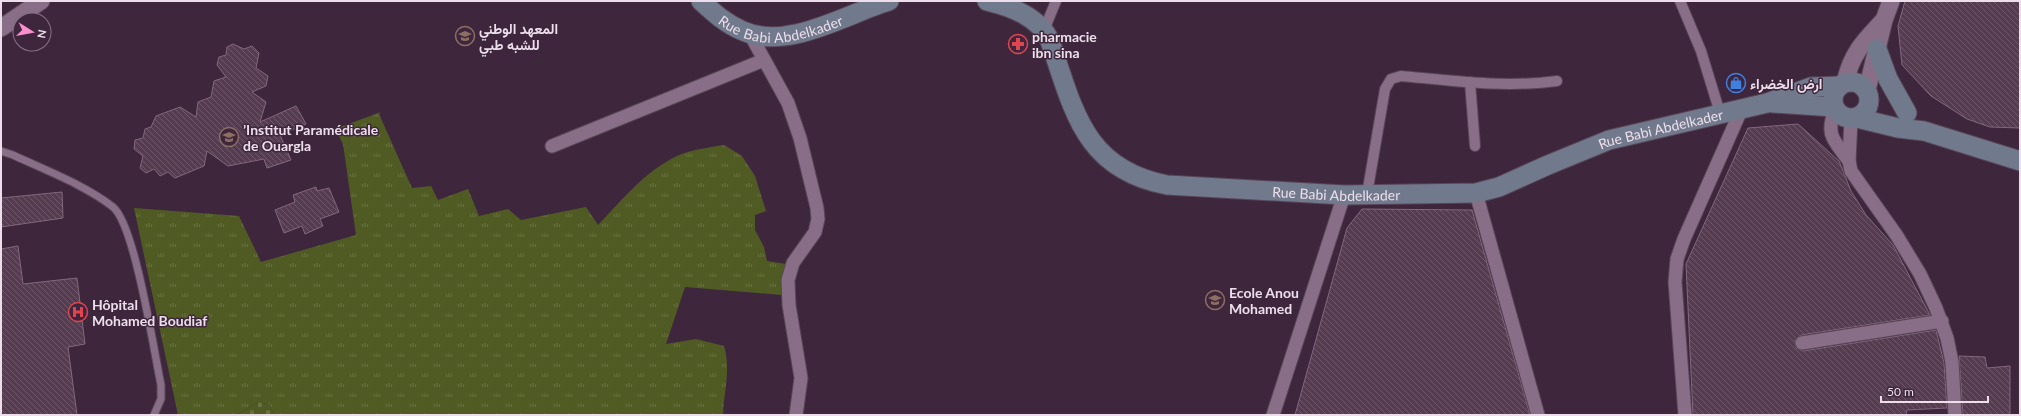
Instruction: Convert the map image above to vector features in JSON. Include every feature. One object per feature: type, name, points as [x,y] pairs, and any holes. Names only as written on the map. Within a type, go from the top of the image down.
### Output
[{"type":"main road","name":"Rue Babi Abdelkader","points":[[701,1],[724,21],[750,34],[767,37],[802,33],[889,1]]},
{"type":"main road","name":"Rue Babi Abdelkader","points":[[987,1],[1003,5],[1023,13],[1044,30],[1050,41],[1081,124],[1093,145],[1108,160],[1121,169],[1139,178],[1167,185],[1344,195],[1476,193],[1499,187],[1561,159],[1609,140],[1767,103]]},
{"type":"main road","points":[[1877,49],[1893,89],[1908,113],[1924,131]]},
{"type":"main road","points":[[1767,103],[1811,87],[1857,83],[1867,91],[1908,113]]},
{"type":"main road","points":[[1842,85],[1834,96],[1844,113],[1898,128],[1924,131],[2020,161]]},
{"type":"main road","points":[[1767,103],[1862,115],[1869,105],[1867,91]]},
{"type":"street","points":[[1,28],[41,1]]},
{"type":"street","points":[[1044,30],[1056,1]]},
{"type":"street","points":[[1680,1],[1701,51],[1720,113]]},
{"type":"street","points":[[1867,91],[1884,20],[1891,1]]},
{"type":"street","points":[[1842,85],[1857,50],[1884,20]]},
{"type":"street","points":[[750,34],[788,103],[800,138],[818,219],[815,232],[793,263],[788,280],[789,305],[801,378],[796,415]]},
{"type":"street","points":[[552,146],[764,60]]},
{"type":"street","points":[[1367,194],[1387,82],[1391,78],[1401,76],[1519,85],[1557,81]]},
{"type":"street","points":[[1470,82],[1475,146]]},
{"type":"street","points":[[1685,415],[1675,282],[1677,259],[1684,239],[1742,108]]},
{"type":"street","points":[[1849,161],[1844,113],[1830,122],[1830,133],[1849,161],[1856,180],[1897,236],[1920,274],[1942,321],[1952,362],[1955,415]]},
{"type":"street","points":[[1476,193],[1538,415]]},
{"type":"street","points":[[1273,415],[1344,195]]},
{"type":"street","points":[[1802,343],[1942,321]]},
{"type":"lane","points":[[1,151],[13,155],[86,190],[113,207],[121,216],[136,261],[161,385],[161,399],[154,415]]},
{"type":"green space","points":[[381,112],[379,114],[412,188],[431,186],[438,200],[468,189],[479,216],[508,209],[521,220],[586,207],[598,225],[623,198],[650,173],[660,165],[683,153],[724,145],[742,156],[755,176],[766,211],[755,215],[755,230],[764,247],[767,261],[792,265],[782,295],[685,287],[666,344],[696,339],[724,346],[727,372],[723,415],[275,415],[269,405],[259,402],[236,415],[178,415],[134,208],[239,216],[261,262],[356,235],[343,144],[335,129]]},
{"type":"green space","points":[[259,402],[269,405],[275,415],[236,415]]},
{"type":"building","points":[[1905,1],[2020,1],[2020,128],[1990,127],[1967,119],[1931,96],[1902,65],[1898,26]]},
{"type":"building","points":[[233,44],[244,49],[252,46],[259,53],[256,68],[268,76],[266,86],[252,92],[266,102],[260,122],[296,106],[306,124],[280,135],[291,160],[267,168],[264,159],[228,166],[207,151],[204,166],[175,178],[168,172],[160,176],[154,169],[146,173],[140,168],[143,156],[134,149],[135,140],[143,138],[145,129],[151,127],[156,116],[180,107],[196,117],[198,102],[211,97],[214,81],[226,77],[217,65],[219,57],[226,55],[227,47]]},
{"type":"building","points":[[1798,124],[1839,161],[1851,191],[1866,215],[1893,245],[1930,315],[1801,335],[1795,340],[1796,348],[1803,351],[1936,330],[1944,363],[1947,408],[1907,410],[1906,415],[1693,415],[1686,264],[1748,128]]},
{"type":"building","points":[[316,187],[317,191],[329,188],[339,212],[320,219],[323,226],[305,234],[302,226],[284,233],[275,210],[295,202],[293,195]]},
{"type":"building","points":[[62,192],[63,218],[1,227],[1,198]]},
{"type":"building","points":[[1362,209],[1472,210],[1530,415],[1295,415],[1347,228]]},
{"type":"building","points":[[18,246],[23,284],[77,278],[85,344],[68,347],[77,415],[1,415],[1,249]]},
{"type":"building","points":[[1959,356],[1985,357],[1987,368],[2010,366],[2010,415],[1963,415]]},
{"type":"place","name":"المعهد الوطني للشبه طبي","points":[[465,36]]},
{"type":"place","name":"pharmacie ibn sina","points":[[1018,44]]},
{"type":"place","name":"ارض الخضراء","points":[[1736,83]]},
{"type":"place","name":"’Institut Paramédicale de Ouargla","points":[[229,137]]},
{"type":"place","name":"Ecole Anou Mohamed","points":[[1215,300]]},
{"type":"place","name":"Hôpital Mohamed Boudiaf","points":[[78,312]]}]
